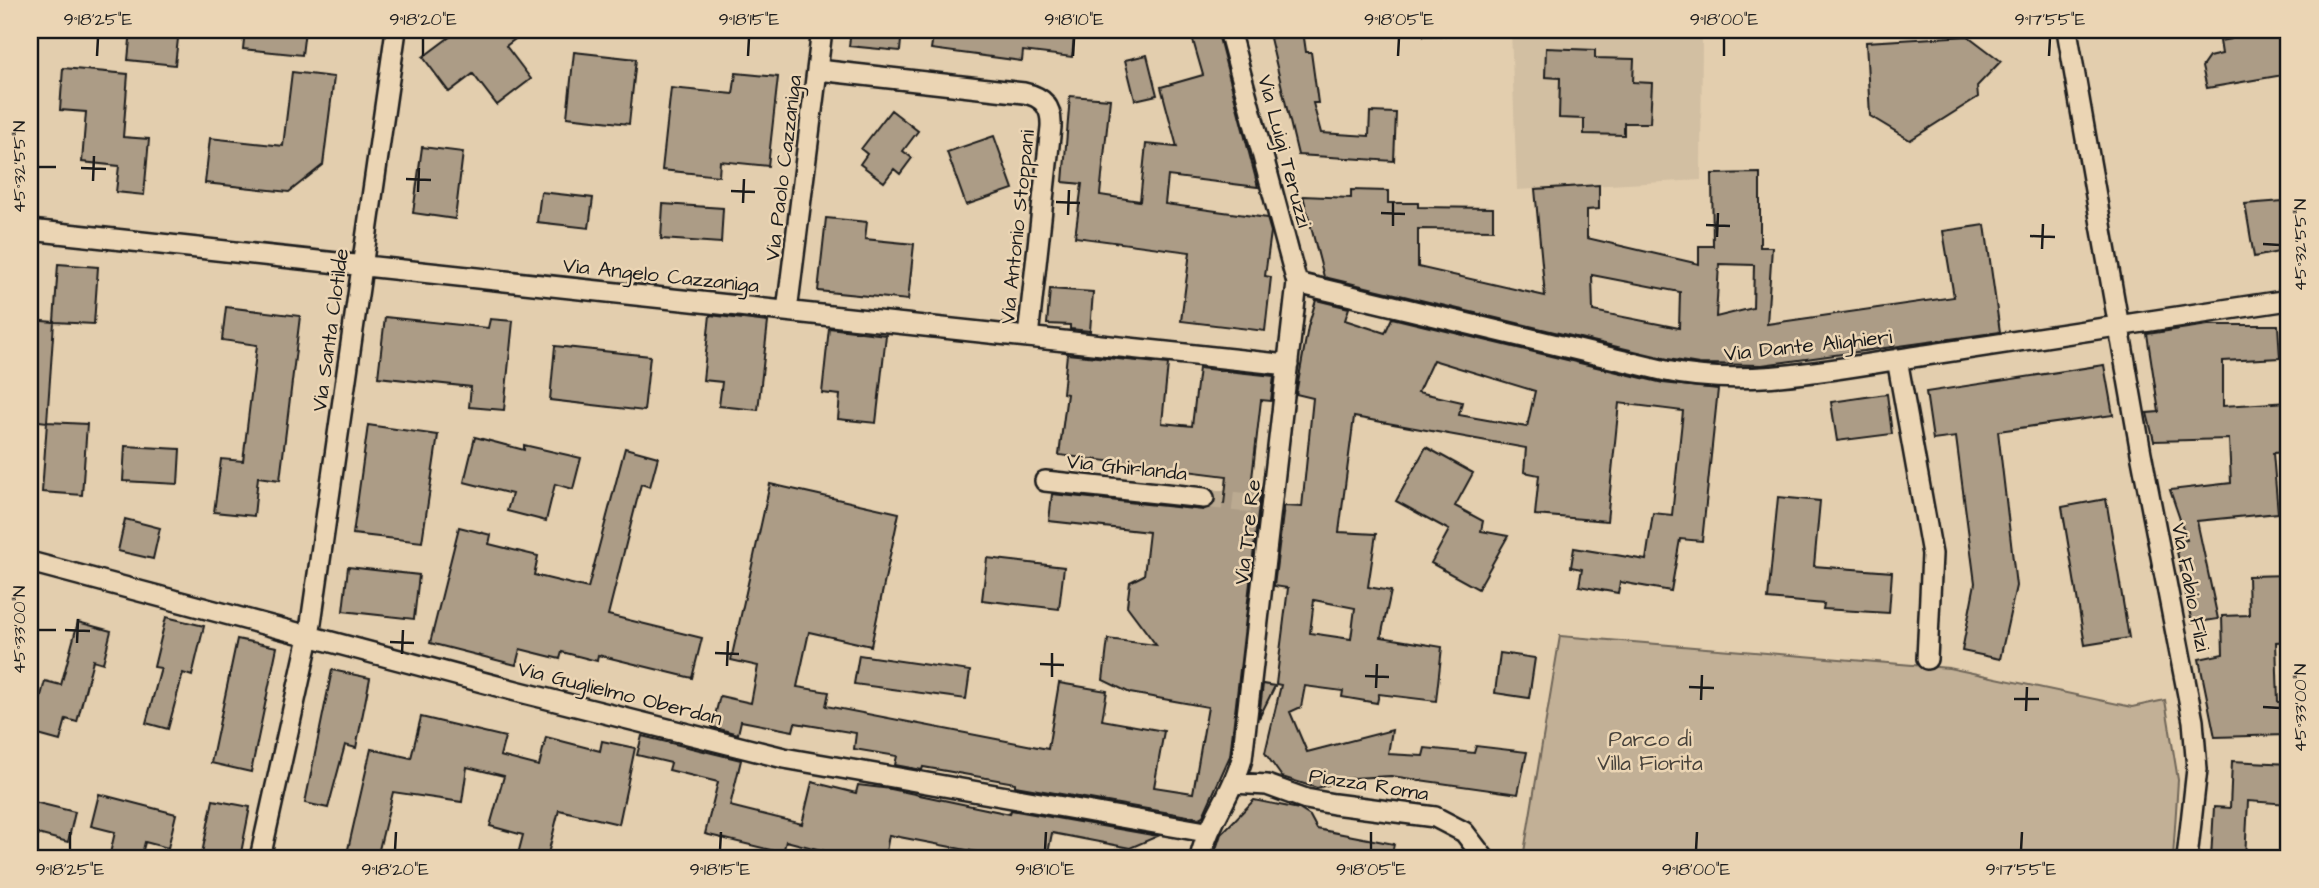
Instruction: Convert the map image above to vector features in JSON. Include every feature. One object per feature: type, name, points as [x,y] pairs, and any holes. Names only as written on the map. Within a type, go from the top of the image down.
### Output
[{"type":"street","name":"Via Santa Clotilde","points":[[260,858],[309,637],[396,30]]},
{"type":"street","name":"Via Paolo Cazzaniga","points":[[787,311],[822,30]]},
{"type":"street","name":"Via Luigi Teruzzi","points":[[1229,30],[1297,284]]},
{"type":"street","name":"Via Fabio Filzi","points":[[2067,30],[2121,326],[2141,453],[2196,739],[2197,769],[2188,858]]},
{"type":"street","name":"Via Antonio Stoppani","points":[[818,70],[1024,93],[1045,103],[1051,114],[1051,127],[1028,337]]},
{"type":"street","name":"Via Angelo Cazzaniga","points":[[30,230],[1288,365]]},
{"type":"street","name":"Via Dante Alighieri","points":[[1297,284],[1688,375],[1734,377],[1896,359],[2289,300]]},
{"type":"street","name":"Via Tre Re","points":[[1200,858],[1206,832],[1233,783],[1243,751],[1265,505],[1288,365],[1297,284]]},
{"type":"street","points":[[1896,359],[1932,554],[1927,659]]},
{"type":"street","name":"Via Ghirlanda","points":[[1045,481],[1204,498]]},
{"type":"street","name":"Via Guglielmo Oberdan","points":[[30,562],[309,637],[783,758],[1206,832]]},
{"type":"street","name":"Piazza Roma","points":[[1233,783],[1267,785],[1306,799],[1334,804],[1435,817],[1464,832],[1483,858]]},
{"type":"shaded area","points":[[1511,30],[1702,30],[1701,180],[1517,190]]},
{"type":"green space","points":[[1424,30],[1486,30],[1487,34],[1424,36]]},
{"type":"green space","name":"Parco di Villa Fiorita","points":[[1560,636],[1949,668],[2132,707],[2165,700],[2178,780],[2173,858],[1523,858]]},
{"type":"building","points":[[131,30],[179,30],[175,65],[128,60]]},
{"type":"building","points":[[245,30],[305,30],[302,55],[243,49]]},
{"type":"building","points":[[459,30],[527,30],[506,46],[531,79],[497,105],[473,74],[449,92],[423,57]]},
{"type":"building","points":[[851,30],[902,30],[900,51],[849,46]]},
{"type":"building","points":[[934,30],[1075,30],[1072,57],[1023,51],[1022,61],[931,49]]},
{"type":"building","points":[[1190,30],[1217,30],[1258,187],[1168,176],[1165,204],[1267,218],[1271,232],[1265,276],[1271,277],[1265,331],[1181,321],[1190,252],[1075,237],[1082,184],[1063,182],[1070,96],[1110,99],[1100,195],[1140,201],[1146,144],[1177,147],[1161,87],[1203,75]]},
{"type":"building","points":[[2229,30],[2284,30],[2289,74],[2207,88],[2202,67],[2209,57],[2222,54],[2220,41],[2231,39]]},
{"type":"building","points":[[1303,31],[1306,52],[1311,52],[1318,103],[1313,103],[1321,133],[1369,136],[1370,112],[1396,113],[1394,161],[1298,155],[1270,38]]},
{"type":"building","points":[[1968,36],[2001,61],[1977,86],[1978,97],[1910,140],[1870,116],[1866,42]]},
{"type":"building","points":[[1546,48],[1595,50],[1595,58],[1634,59],[1633,82],[1652,83],[1650,123],[1624,123],[1624,135],[1584,134],[1584,119],[1559,118],[1560,78],[1545,77]]},
{"type":"building","points":[[574,52],[636,59],[629,124],[567,117]]},
{"type":"building","points":[[1147,55],[1157,95],[1135,100],[1125,60]]},
{"type":"building","points":[[63,68],[128,74],[123,137],[149,139],[144,195],[116,192],[119,166],[82,162],[86,112],[60,110]]},
{"type":"building","points":[[292,72],[334,77],[323,165],[289,192],[205,183],[210,138],[283,146]]},
{"type":"building","points":[[736,73],[778,77],[768,166],[720,161],[719,176],[662,170],[671,88],[733,94]]},
{"type":"building","points":[[891,110],[918,131],[903,151],[912,158],[900,174],[894,169],[884,182],[860,164],[867,154],[861,149]]},
{"type":"building","points":[[994,136],[1013,189],[966,205],[947,152]]},
{"type":"building","points":[[422,147],[463,152],[455,219],[413,213]]},
{"type":"building","points":[[1760,173],[1760,247],[1772,247],[1767,324],[1954,297],[1943,231],[1985,225],[2000,332],[1762,365],[1699,364],[1668,359],[1324,277],[1303,196],[1351,198],[1351,190],[1388,191],[1388,203],[1418,203],[1418,207],[1493,208],[1493,230],[1418,229],[1418,267],[1545,296],[1535,189],[1599,185],[1599,209],[1587,210],[1587,238],[1699,264],[1699,246],[1713,246],[1712,174]],"holes":[[[1719,264],[1754,265],[1753,308],[1716,317]],[[1592,275],[1680,292],[1679,328],[1593,311]]]},
{"type":"building","points":[[541,192],[593,198],[589,228],[537,222]]},
{"type":"building","points":[[2283,201],[2288,250],[2254,257],[2245,204]]},
{"type":"building","points":[[663,204],[723,208],[721,243],[661,239]]},
{"type":"building","points":[[826,218],[867,222],[865,239],[914,244],[908,300],[818,291]]},
{"type":"building","points":[[58,264],[98,267],[94,324],[54,322]]},
{"type":"building","points":[[1050,289],[1093,292],[1090,331],[1070,329],[1070,325],[1047,324]]},
{"type":"building","points":[[1316,300],[1349,308],[1345,320],[1385,333],[1392,318],[1663,383],[1718,389],[1702,541],[1680,539],[1671,591],[1620,582],[1618,593],[1579,586],[1582,569],[1571,567],[1574,548],[1646,560],[1653,513],[1672,515],[1683,411],[1619,403],[1607,521],[1535,515],[1539,475],[1524,472],[1526,448],[1354,417],[1339,532],[1376,534],[1368,587],[1391,591],[1381,637],[1442,647],[1436,701],[1379,694],[1377,703],[1342,697],[1343,691],[1305,686],[1301,707],[1290,712],[1307,752],[1392,730],[1388,754],[1423,756],[1425,748],[1474,753],[1476,746],[1527,752],[1518,794],[1391,776],[1353,778],[1317,788],[1282,777],[1265,753],[1281,685],[1276,684],[1288,588],[1274,586],[1284,506],[1302,507],[1313,398],[1296,394],[1308,327]],"holes":[[[1433,360],[1535,391],[1527,427],[1459,415],[1462,402],[1418,392]],[[1314,600],[1355,608],[1351,639],[1310,633]]]},
{"type":"building","points":[[226,307],[300,316],[280,480],[258,477],[254,516],[214,512],[221,459],[243,461],[257,345],[222,340]]},
{"type":"building","points":[[710,315],[768,322],[758,410],[719,406],[722,382],[703,380]]},
{"type":"building","points":[[385,317],[488,328],[490,319],[513,321],[504,410],[469,407],[471,387],[378,377]]},
{"type":"building","points":[[30,320],[54,322],[47,422],[30,420]]},
{"type":"building","points":[[2208,325],[2278,325],[2280,358],[2223,361],[2223,406],[2289,402],[2289,435],[2285,435],[2286,452],[2273,453],[2278,513],[2197,521],[2218,619],[2192,623],[2175,542],[2187,540],[2170,490],[2231,483],[2229,439],[2154,441],[2147,413],[2159,412],[2147,334]]},
{"type":"building","points":[[829,328],[886,335],[876,423],[838,419],[840,395],[822,393]]},
{"type":"building","points":[[555,346],[650,356],[644,411],[550,400]]},
{"type":"building","points":[[1067,354],[1168,364],[1162,423],[1192,426],[1199,368],[1274,376],[1271,401],[1261,400],[1251,487],[1260,488],[1259,505],[1230,756],[1203,816],[1199,818],[1015,786],[1015,783],[923,767],[922,770],[895,765],[897,756],[854,749],[856,733],[795,723],[793,731],[741,721],[738,734],[712,727],[720,696],[751,703],[758,666],[731,660],[770,484],[899,513],[871,646],[809,632],[797,687],[829,692],[826,706],[1048,749],[1059,683],[1107,691],[1102,720],[1164,731],[1154,787],[1193,793],[1208,707],[1130,693],[1103,680],[1108,639],[1156,645],[1127,606],[1130,582],[1144,575],[1149,532],[1049,521],[1052,494],[1203,510],[1215,503],[1224,504],[1227,476],[1059,455],[1067,394],[1063,393]]},
{"type":"building","points":[[2104,365],[2113,415],[1998,431],[2016,586],[2000,659],[1962,651],[1975,583],[1956,437],[1933,440],[1926,392]]},
{"type":"building","points":[[1887,394],[1892,434],[1837,441],[1831,402]]},
{"type":"building","points":[[47,422],[87,424],[82,495],[42,492]]},
{"type":"building","points":[[368,425],[438,435],[422,542],[353,534]]},
{"type":"building","points":[[475,437],[524,450],[524,445],[581,458],[573,489],[555,484],[546,521],[507,511],[512,494],[464,482]]},
{"type":"building","points":[[125,446],[180,449],[178,484],[123,481]]},
{"type":"building","points":[[1426,447],[1473,473],[1455,506],[1483,521],[1481,531],[1508,536],[1478,589],[1431,563],[1449,530],[1396,501]]},
{"type":"building","points":[[625,448],[658,457],[650,487],[641,484],[608,615],[702,638],[692,678],[598,655],[597,661],[562,652],[560,659],[520,649],[516,665],[430,643],[459,527],[491,535],[489,544],[538,556],[534,575],[588,588]]},
{"type":"building","points":[[1778,497],[1820,501],[1814,566],[1892,572],[1889,613],[1823,609],[1824,604],[1768,599]]},
{"type":"building","points":[[2106,499],[2129,638],[2085,645],[2062,507]]},
{"type":"building","points":[[125,519],[160,528],[153,559],[118,551]]},
{"type":"building","points":[[987,558],[1064,567],[1059,609],[982,600]]},
{"type":"building","points":[[348,567],[419,575],[414,619],[343,611]]},
{"type":"building","points":[[2289,575],[2289,641],[2276,642],[2278,702],[2285,702],[2286,735],[2215,737],[2199,659],[2223,654],[2222,616],[2249,615],[2248,576]]},
{"type":"building","points":[[166,617],[204,626],[192,676],[183,673],[168,729],[146,723],[161,668],[154,667]]},
{"type":"building","points":[[78,622],[111,631],[103,663],[93,660],[77,722],[66,719],[60,741],[31,733],[45,681],[61,685]]},
{"type":"building","points":[[237,639],[277,647],[251,772],[211,763]]},
{"type":"building","points":[[1500,653],[1535,658],[1529,698],[1495,693]]},
{"type":"building","points":[[859,655],[970,671],[966,699],[854,684]]},
{"type":"building","points":[[332,670],[370,678],[356,748],[345,745],[328,808],[305,803]]},
{"type":"building","points":[[1263,684],[1275,686],[1259,718]]},
{"type":"building","points":[[421,717],[505,737],[500,756],[539,766],[546,737],[600,751],[602,741],[635,748],[619,824],[559,810],[547,858],[517,858],[523,835],[490,826],[504,776],[467,767],[462,802],[393,792],[377,858],[346,858],[371,749],[411,758]]},
{"type":"building","points":[[642,736],[741,760],[730,806],[802,824],[812,782],[856,793],[858,785],[891,789],[1010,814],[1011,810],[1158,836],[1130,848],[1052,833],[1047,858],[976,858],[977,852],[889,835],[885,858],[852,858],[786,841],[783,853],[705,834],[718,782],[669,770],[671,763],[637,755]]},
{"type":"building","points":[[2232,761],[2289,764],[2289,804],[2248,801],[2245,858],[2211,858],[2214,807],[2230,808]]},
{"type":"building","points":[[99,794],[176,814],[168,848],[145,842],[141,858],[109,858],[115,832],[91,826]]},
{"type":"building","points":[[213,800],[250,807],[240,858],[201,858]]},
{"type":"building","points":[[1254,800],[1299,809],[1310,816],[1317,829],[1394,844],[1391,858],[1213,858],[1221,834]]},
{"type":"building","points":[[30,801],[75,812],[68,842],[30,832]]},
{"type":"tunnel","points":[[1204,498],[1258,504]]}]
